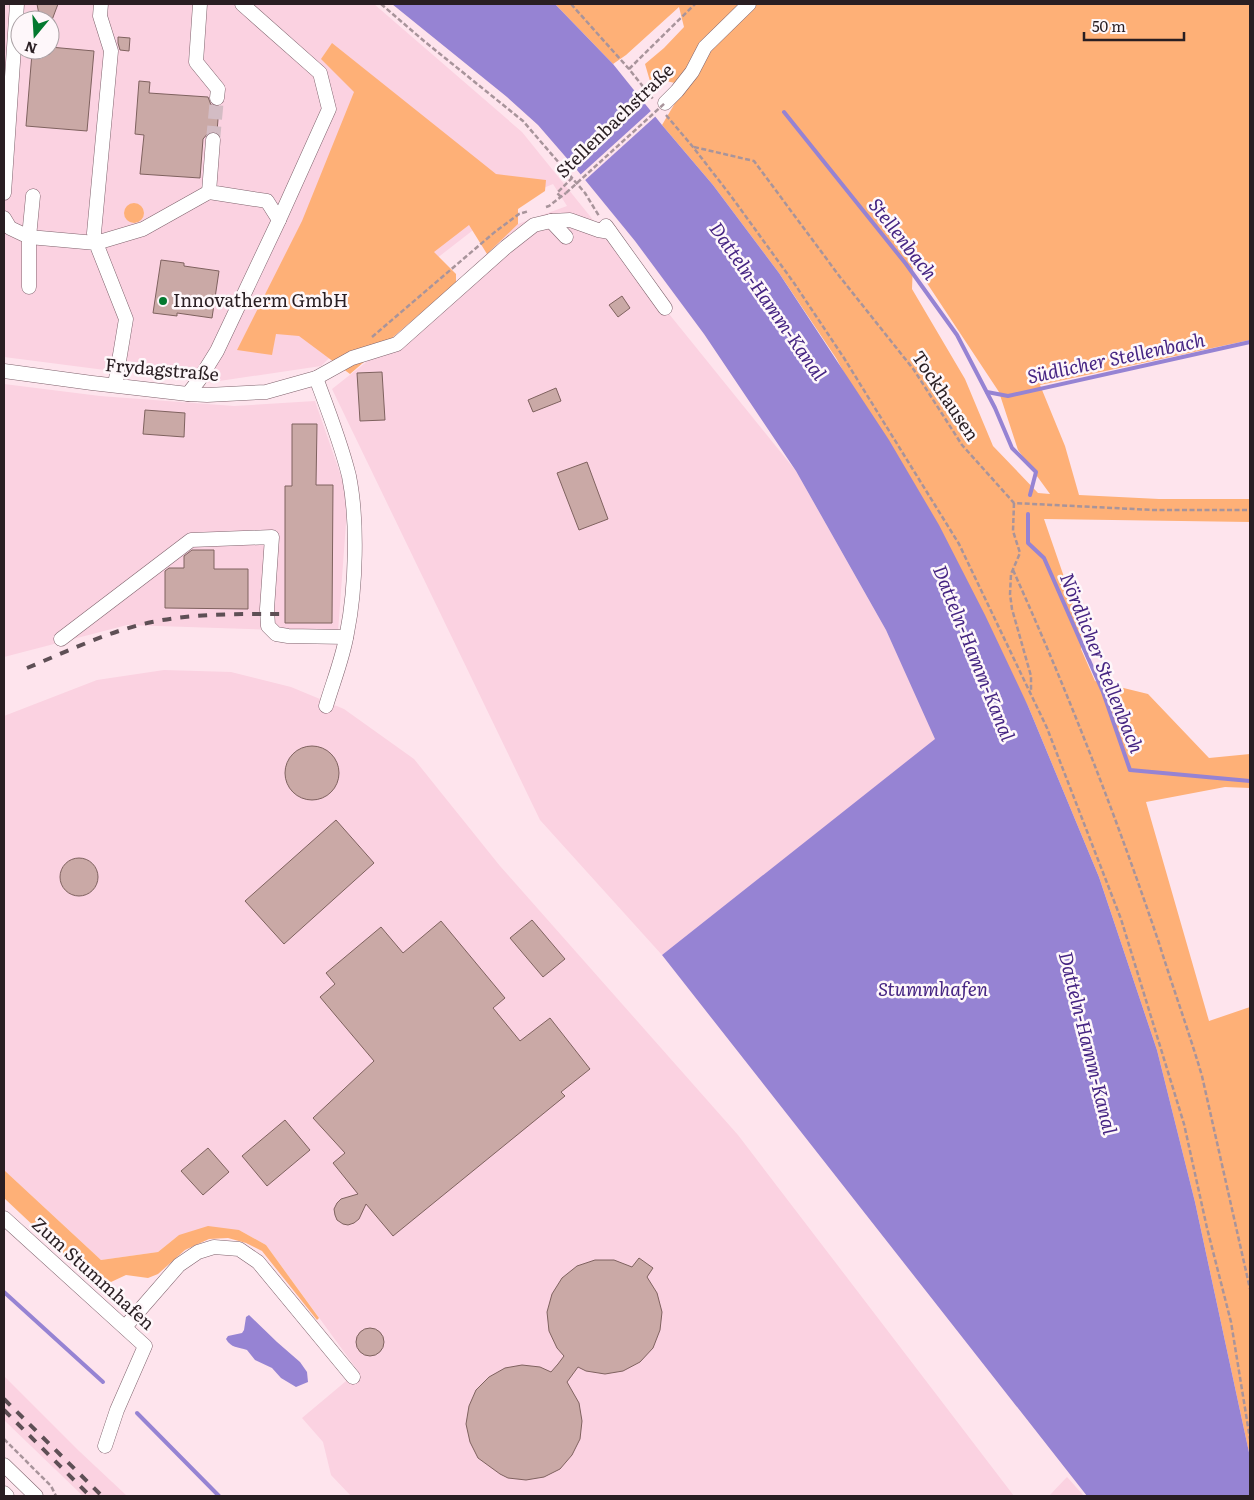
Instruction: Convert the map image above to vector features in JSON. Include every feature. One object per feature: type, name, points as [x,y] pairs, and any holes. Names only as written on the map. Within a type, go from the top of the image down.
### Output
[{"type":"street","points":[[4,194],[17,4]]},
{"type":"street","points":[[101,4],[100,16],[111,52],[94,233],[96,243],[126,319],[115,385]]},
{"type":"street","points":[[200,4],[196,62],[218,89],[217,98]]},
{"type":"street","points":[[188,394],[217,351],[329,108],[320,73],[242,4]]},
{"type":"street","name":"Stellenbachstraße","points":[[661,105],[677,92],[692,72],[705,46],[749,4]]},
{"type":"street","points":[[209,192],[213,140]]},
{"type":"street","points":[[4,218],[10,228],[29,237],[96,243],[143,229],[209,192],[268,201],[279,220]]},
{"type":"street","points":[[30,287],[29,237],[33,196]]},
{"type":"street","points":[[551,221],[570,220],[598,230],[606,227],[665,308]]},
{"type":"street","points":[[551,221],[566,237]]},
{"type":"street","name":"Frydagstraße","points":[[4,371],[188,394],[266,392],[316,378],[352,358],[398,350],[506,247],[534,226],[551,221]]},
{"type":"street","points":[[316,378],[335,432],[348,476],[353,502],[353,589],[346,637],[326,706]]},
{"type":"street","points":[[61,639],[191,540],[272,537],[267,610],[268,626],[276,634],[288,636],[346,637]]},
{"type":"street","name":"Zum Stummhafen","points":[[4,1218],[145,1346],[117,1410],[105,1446]]},
{"type":"street","points":[[125,1327],[179,1265],[198,1252],[214,1247],[239,1250],[258,1262],[354,1377]]},
{"type":"street","points":[[4,1465],[36,1496]]},
{"type":"street","points":[[4,1493],[7,1496]]},
{"type":"path","points":[[381,4],[424,42],[522,121],[585,193],[606,227]]},
{"type":"path","points":[[571,4],[661,105],[794,282],[855,375],[958,544],[1051,737],[1121,919],[1184,1124],[1207,1228],[1231,1322],[1250,1439]]},
{"type":"path","points":[[629,69],[695,4]]},
{"type":"path","name":"Stellenbachstraße","points":[[542,208],[549,206],[562,197],[661,105]]},
{"type":"path","name":"Tockhausen","points":[[693,147],[754,161],[840,277],[914,370],[962,445],[1014,504]]},
{"type":"path","points":[[562,197],[557,193],[572,178]]},
{"type":"path","points":[[372,338],[496,231],[519,214],[534,210]]},
{"type":"path","points":[[1031,695],[1031,676],[1012,608],[1010,594],[1011,574],[1020,552],[1013,531],[1014,504],[1153,510],[1250,510]]},
{"type":"path","points":[[1012,570],[1093,758],[1145,903],[1192,1043],[1202,1076],[1250,1289]]},
{"type":"path","points":[[4,1439],[51,1486],[56,1496]]},
{"type":"shaded area","points":[[4,4],[374,4],[522,132],[796,471],[886,630],[936,739],[662,955],[540,820],[332,389],[412,326],[518,224],[567,206],[553,184],[508,203],[414,276],[321,366],[206,383],[4,357]]},
{"type":"shaded area","points":[[555,4],[1250,4],[1250,340],[1040,385],[1065,446],[1079,495],[1159,499],[1250,499],[1250,522],[1044,519],[1083,632],[1081,649],[1095,681],[1148,694],[1209,758],[1250,754],[1250,788],[1225,787],[1146,802],[1209,1021],[1250,1007],[1250,1457],[1195,1202],[1157,1050],[1099,877],[1028,706],[836,358],[779,273],[713,185],[662,125],[678,98],[675,83],[666,81],[652,88],[645,64],[684,27],[679,7],[626,55],[613,64]],"holes":[[[913,262],[999,392],[1018,450],[1050,494],[1038,493],[993,446],[965,379],[912,289]]]},
{"type":"shaded area","points":[[332,43],[496,174],[546,180],[545,191],[518,209],[518,224],[487,254],[469,225],[434,252],[456,274],[456,283],[350,374],[299,336],[276,334],[272,355],[237,350],[302,221],[354,92],[321,59]]},
{"type":"shaded area","points":[[134,203],[141,206],[144,213],[141,220],[134,223],[127,220],[124,213],[127,206]]},
{"type":"shaded area","points":[[4,384],[100,396],[234,406],[315,401],[348,496],[338,632],[127,625],[4,657]]},
{"type":"shaded area","points":[[164,670],[231,672],[291,687],[344,709],[414,759],[500,866],[738,1135],[1014,1496],[351,1496],[331,1475],[323,1442],[302,1418],[358,1371],[266,1245],[239,1230],[179,1235],[158,1252],[101,1260],[4,1170],[4,716],[97,680]]},
{"type":"shaded area","points":[[4,1170],[101,1260],[158,1252],[179,1235],[208,1226],[239,1230],[266,1245],[319,1318],[317,1320],[262,1251],[246,1243],[228,1238],[209,1239],[185,1250],[158,1274],[148,1278],[126,1275],[111,1282],[87,1276],[4,1198]]},
{"type":"shaded area","points":[[4,1376],[127,1496],[83,1496],[4,1420]]},
{"type":"shaded area","points":[[1067,1477],[1084,1496],[1049,1496]]},
{"type":"water","name":"Stummhafen","points":[[392,4],[555,4],[613,64],[713,185],[779,273],[889,440],[939,525],[985,615],[1028,706],[1099,877],[1157,1050],[1195,1202],[1250,1457],[1250,1496],[1087,1496],[662,955],[935,739],[886,630],[796,471],[704,334],[635,241],[538,125],[507,97]]},
{"type":"water","points":[[249,1315],[300,1362],[307,1372],[308,1382],[296,1387],[281,1378],[272,1368],[255,1360],[247,1350],[235,1347],[228,1342],[226,1339],[228,1336],[242,1333],[246,1317]]},
{"type":"pier","points":[[653,109],[657,115],[583,182],[579,176]]},
{"type":"building","points":[[37,4],[58,4],[56,10],[38,10]]},
{"type":"building","points":[[118,37],[130,38],[129,51],[120,50]]},
{"type":"building","points":[[60,48],[94,51],[87,131],[26,126],[31,60],[60,60]]},
{"type":"building","points":[[139,81],[150,82],[149,93],[208,97],[211,105],[219,106],[217,132],[209,132],[203,139],[200,178],[140,174],[144,135],[135,134]]},
{"type":"building","points":[[161,260],[184,263],[184,266],[219,271],[212,318],[177,313],[177,316],[153,313]]},
{"type":"building","points":[[622,296],[630,308],[618,317],[609,305]]},
{"type":"building","points":[[382,372],[385,420],[360,421],[357,373]]},
{"type":"building","points":[[556,388],[561,401],[533,412],[528,400]]},
{"type":"building","points":[[145,410],[185,413],[184,437],[143,434]]},
{"type":"building","points":[[292,424],[317,424],[316,485],[333,485],[332,623],[285,623],[285,486],[292,486]]},
{"type":"building","points":[[587,462],[608,519],[579,530],[557,473]]},
{"type":"building","points":[[192,550],[214,550],[214,569],[248,569],[248,609],[165,608],[165,571],[169,568],[184,568],[184,556]]},
{"type":"building","points":[[307,746],[317,746],[327,750],[335,758],[339,773],[335,788],[327,796],[317,800],[307,800],[297,796],[289,788],[285,778],[285,768],[289,758],[297,750]]},
{"type":"building","points":[[336,820],[374,863],[284,944],[245,901]]},
{"type":"building","points":[[79,858],[92,864],[98,877],[92,890],[79,896],[66,890],[60,877],[66,864]]},
{"type":"building","points":[[532,920],[565,959],[543,977],[510,938]]},
{"type":"building","points":[[441,921],[505,998],[493,1008],[520,1041],[550,1018],[590,1069],[561,1092],[565,1096],[393,1236],[366,1204],[359,1219],[354,1223],[343,1224],[337,1220],[335,1215],[334,1209],[341,1199],[358,1194],[333,1163],[345,1153],[313,1118],[374,1061],[320,997],[335,984],[326,973],[381,927],[403,953]]},
{"type":"building","points":[[285,1120],[310,1150],[267,1186],[242,1156]]},
{"type":"building","points":[[208,1148],[229,1172],[203,1195],[181,1171]]},
{"type":"building","points":[[639,1258],[653,1268],[647,1277],[657,1293],[662,1312],[660,1330],[653,1348],[640,1362],[623,1371],[605,1374],[586,1371],[578,1367],[567,1382],[579,1403],[582,1421],[580,1439],[572,1455],[560,1469],[544,1477],[526,1480],[508,1478],[500,1474],[478,1458],[470,1442],[466,1424],[469,1406],[476,1390],[489,1377],[505,1368],[522,1365],[540,1367],[551,1372],[564,1356],[557,1348],[549,1331],[547,1312],[552,1294],[562,1278],[577,1266],[595,1260],[614,1260],[632,1267]]},
{"type":"building","points":[[370,1328],[380,1332],[384,1342],[380,1352],[370,1356],[360,1352],[356,1342],[360,1332]]},
{"type":"waterway","name":"Stellenbach","points":[[784,112],[906,264],[957,335],[995,408],[1012,448],[1036,472],[1030,495]]},
{"type":"waterway","name":"Südlicher Stellenbach","points":[[987,392],[1008,396],[1250,342]]},
{"type":"waterway","name":"Nördlicher Stellenbach","points":[[1028,514],[1028,543],[1044,558],[1103,692],[1130,770],[1250,781]]},
{"type":"waterway","points":[[4,1292],[103,1382]]},
{"type":"waterway","points":[[137,1413],[219,1496]]},
{"type":"tunnel","points":[[213,140],[217,98]]},
{"type":"railway","points":[[27,668],[104,636],[152,622],[235,614],[285,614]]},
{"type":"railway","points":[[4,1399],[102,1496]]},
{"type":"railway","points":[[4,1410],[90,1496]]},
{"type":"place","name":"Innovatherm GmbH","points":[[163,301]]},
{"type":"water label","name":"Datteln-Hamm-Kanal","points":[[768,301]]},
{"type":"water label","name":"Datteln-Hamm-Kanal","points":[[974,653]]},
{"type":"water label","name":"Datteln-Hamm-Kanal","points":[[1088,1043]]}]
